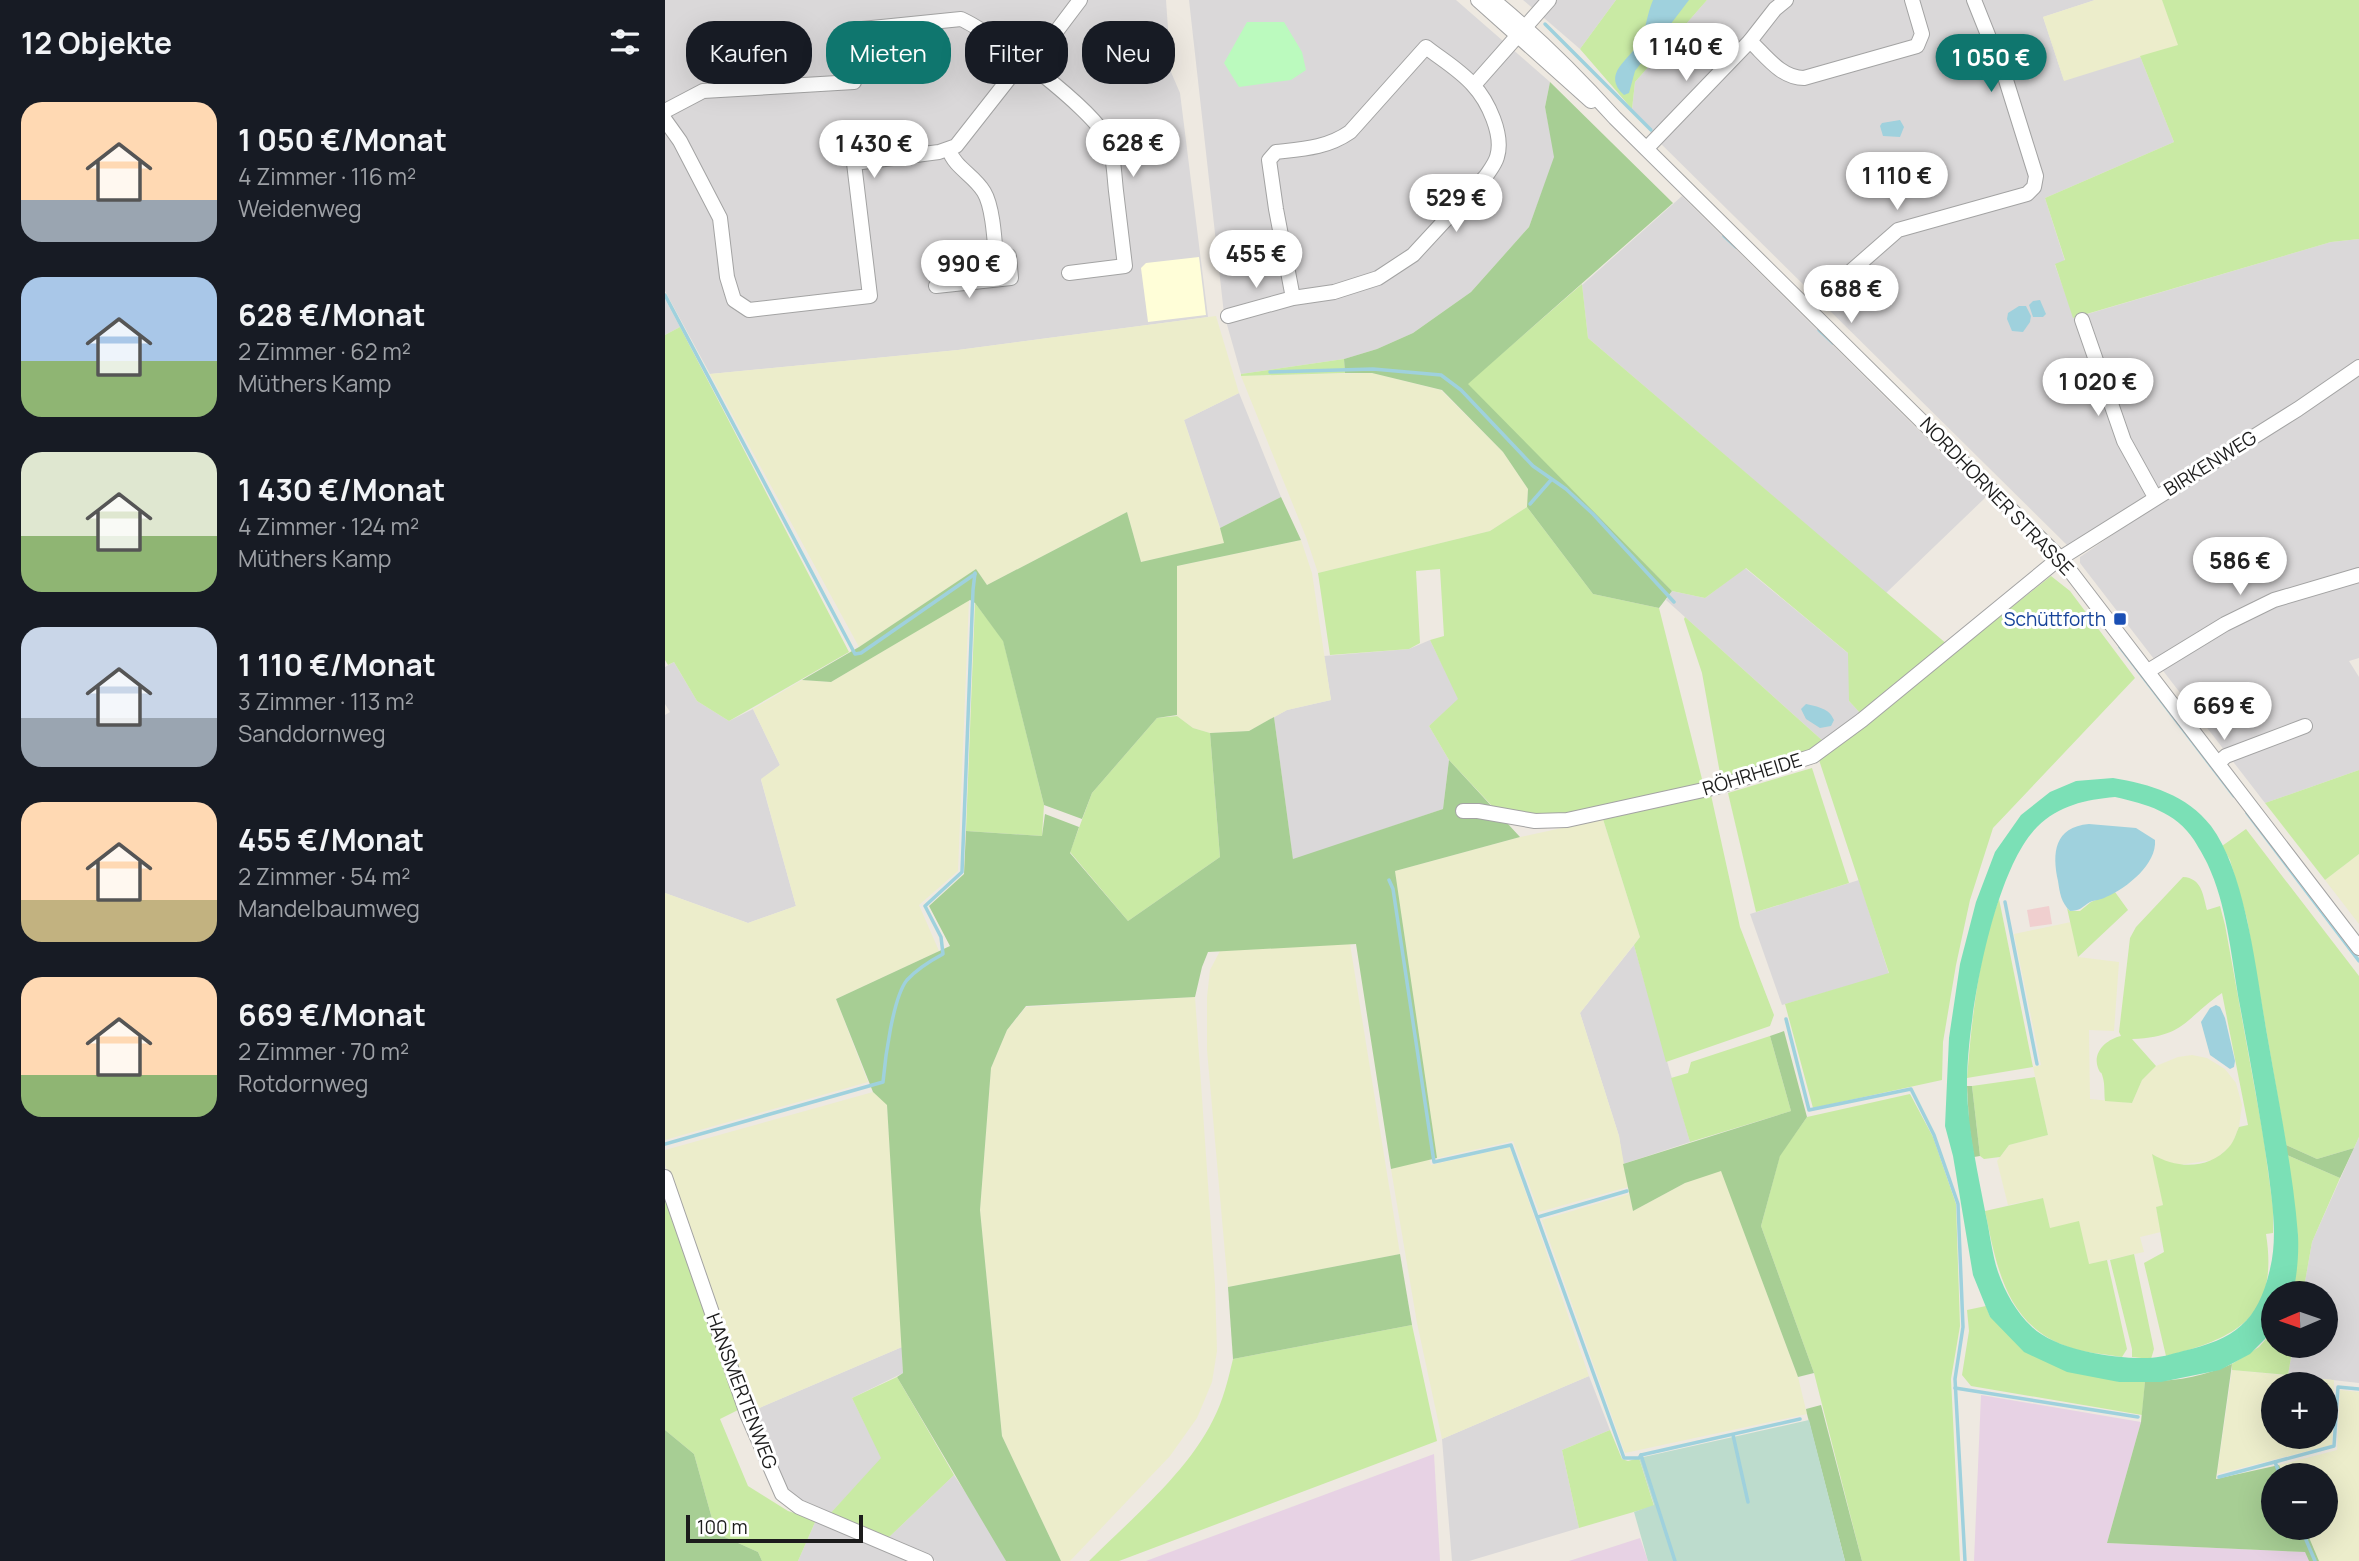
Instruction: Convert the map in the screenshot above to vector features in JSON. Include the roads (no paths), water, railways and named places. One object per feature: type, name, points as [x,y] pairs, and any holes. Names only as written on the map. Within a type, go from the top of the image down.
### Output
[{"type":"street","points":[[1064,21],[1080,0]]},
{"type":"street","name":"NORDHORNER STRASSE","points":[[1478,0],[1521,30]]},
{"type":"street","name":"NORDHORNER STRASSE","points":[[1493,0],[1577,90],[1615,118],[1647,148],[2061,559],[2359,948]]},
{"type":"street","points":[[1474,85],[1549,0]]},
{"type":"street","points":[[1647,148],[1786,0]]},
{"type":"street","points":[[1750,41],[1783,72],[1792,78],[1804,78],[1917,46],[1922,33],[1912,0]]},
{"type":"street","points":[[1809,308],[1898,230],[2027,194],[2033,187],[2036,176],[2013,103],[1974,0]]},
{"type":"street","points":[[941,21],[966,21]]},
{"type":"street","points":[[1228,316],[1293,298],[1366,284],[1413,255],[1486,176],[1497,156],[1498,137],[1487,107],[1474,85],[1426,47],[1350,132],[1336,142],[1318,147],[1276,152],[1269,160],[1293,298]]},
{"type":"street","points":[[665,110],[703,91],[826,84]]},
{"type":"street","points":[[665,120],[680,141],[720,218],[727,277],[734,300],[749,310],[870,296],[854,163],[949,150],[956,146],[1005,84]]},
{"type":"street","points":[[1052,84],[1096,121],[1105,134],[1112,156],[1125,266],[1069,273]]},
{"type":"street","points":[[936,286],[997,279],[989,206],[984,191],[953,160],[949,150]]},
{"type":"street","points":[[2082,320],[2125,441],[2155,497]]},
{"type":"street","name":"BIRKENWEG","points":[[2061,559],[2155,497],[2298,409],[2359,367]]},
{"type":"street","name":"RÖHRHEIDE","points":[[1462,811],[1478,811],[1535,821],[1567,820],[1717,787],[1813,755],[1862,720],[2061,559]]},
{"type":"street","points":[[2148,671],[2225,624],[2274,600],[2359,575]]},
{"type":"street","points":[[2218,763],[2226,756],[2305,726]]},
{"type":"street","name":"HANSMERTENWEG","points":[[665,1177],[747,1414],[782,1494],[799,1507],[926,1561]]},
{"type":"water","points":[[1653,0],[1689,0],[1635,71],[1629,93],[1624,95],[1615,80],[1616,74],[1639,43]]},
{"type":"water","points":[[1900,120],[1904,127],[1900,137],[1883,136],[1880,126],[1882,123]]},
{"type":"water","points":[[2040,300],[2046,314],[2043,317],[2033,317],[2029,305]]},
{"type":"water","points":[[2019,306],[2026,306],[2031,316],[2023,332],[2012,331],[2007,319],[2008,313]]},
{"type":"water","points":[[1806,704],[1829,713],[1834,720],[1831,726],[1820,728],[1806,719],[1801,709]]},
{"type":"water","points":[[2089,824],[2136,828],[2155,840],[2154,849],[2146,866],[2123,888],[2070,911],[2060,894],[2056,851],[2062,836],[2069,830]]},
{"type":"water","points":[[2216,1005],[2220,1007],[2225,1018],[2235,1061],[2234,1067],[2230,1069],[2210,1055],[2201,1022],[2210,1008]]},
{"type":"waterway","points":[[1545,24],[1651,130]]},
{"type":"waterway","points":[[1724,236],[1736,247]]},
{"type":"waterway","points":[[665,295],[855,654],[861,653],[975,574]]},
{"type":"waterway","points":[[1819,330],[1833,343]]},
{"type":"waterway","points":[[1270,372],[1373,369],[1441,375],[1461,390],[1533,466],[1566,489],[1593,514],[1674,602]]},
{"type":"waterway","points":[[1530,504],[1551,480]]},
{"type":"waterway","points":[[665,1144],[883,1082],[890,1029],[902,988],[915,972],[943,954],[941,937],[925,906],[962,872],[975,573]]},
{"type":"waterway","points":[[2120,647],[2234,796]]},
{"type":"waterway","points":[[2247,813],[2359,961]]},
{"type":"waterway","points":[[1389,880],[1393,889],[1434,1162],[1511,1145],[1624,1458],[1639,1458],[1641,1455],[1800,1419]]},
{"type":"waterway","points":[[2005,902],[2037,1064]]},
{"type":"waterway","points":[[1786,1019],[1809,1110],[1911,1089],[1934,1135],[1958,1204],[1963,1327],[1955,1379],[1965,1561]]},
{"type":"waterway","points":[[1538,1217],[1627,1191]]},
{"type":"waterway","points":[[2219,1477],[2334,1446],[2338,1387],[2359,1389]]},
{"type":"waterway","points":[[1955,1388],[2138,1417]]},
{"type":"waterway","points":[[1733,1435],[1748,1502]]},
{"type":"waterway","points":[[1641,1455],[1675,1561]]},
{"type":"waterway","points":[[2306,1540],[2315,1561]]},
{"type":"place","name":"Schüttforth","points":[[2120,619]]}]
